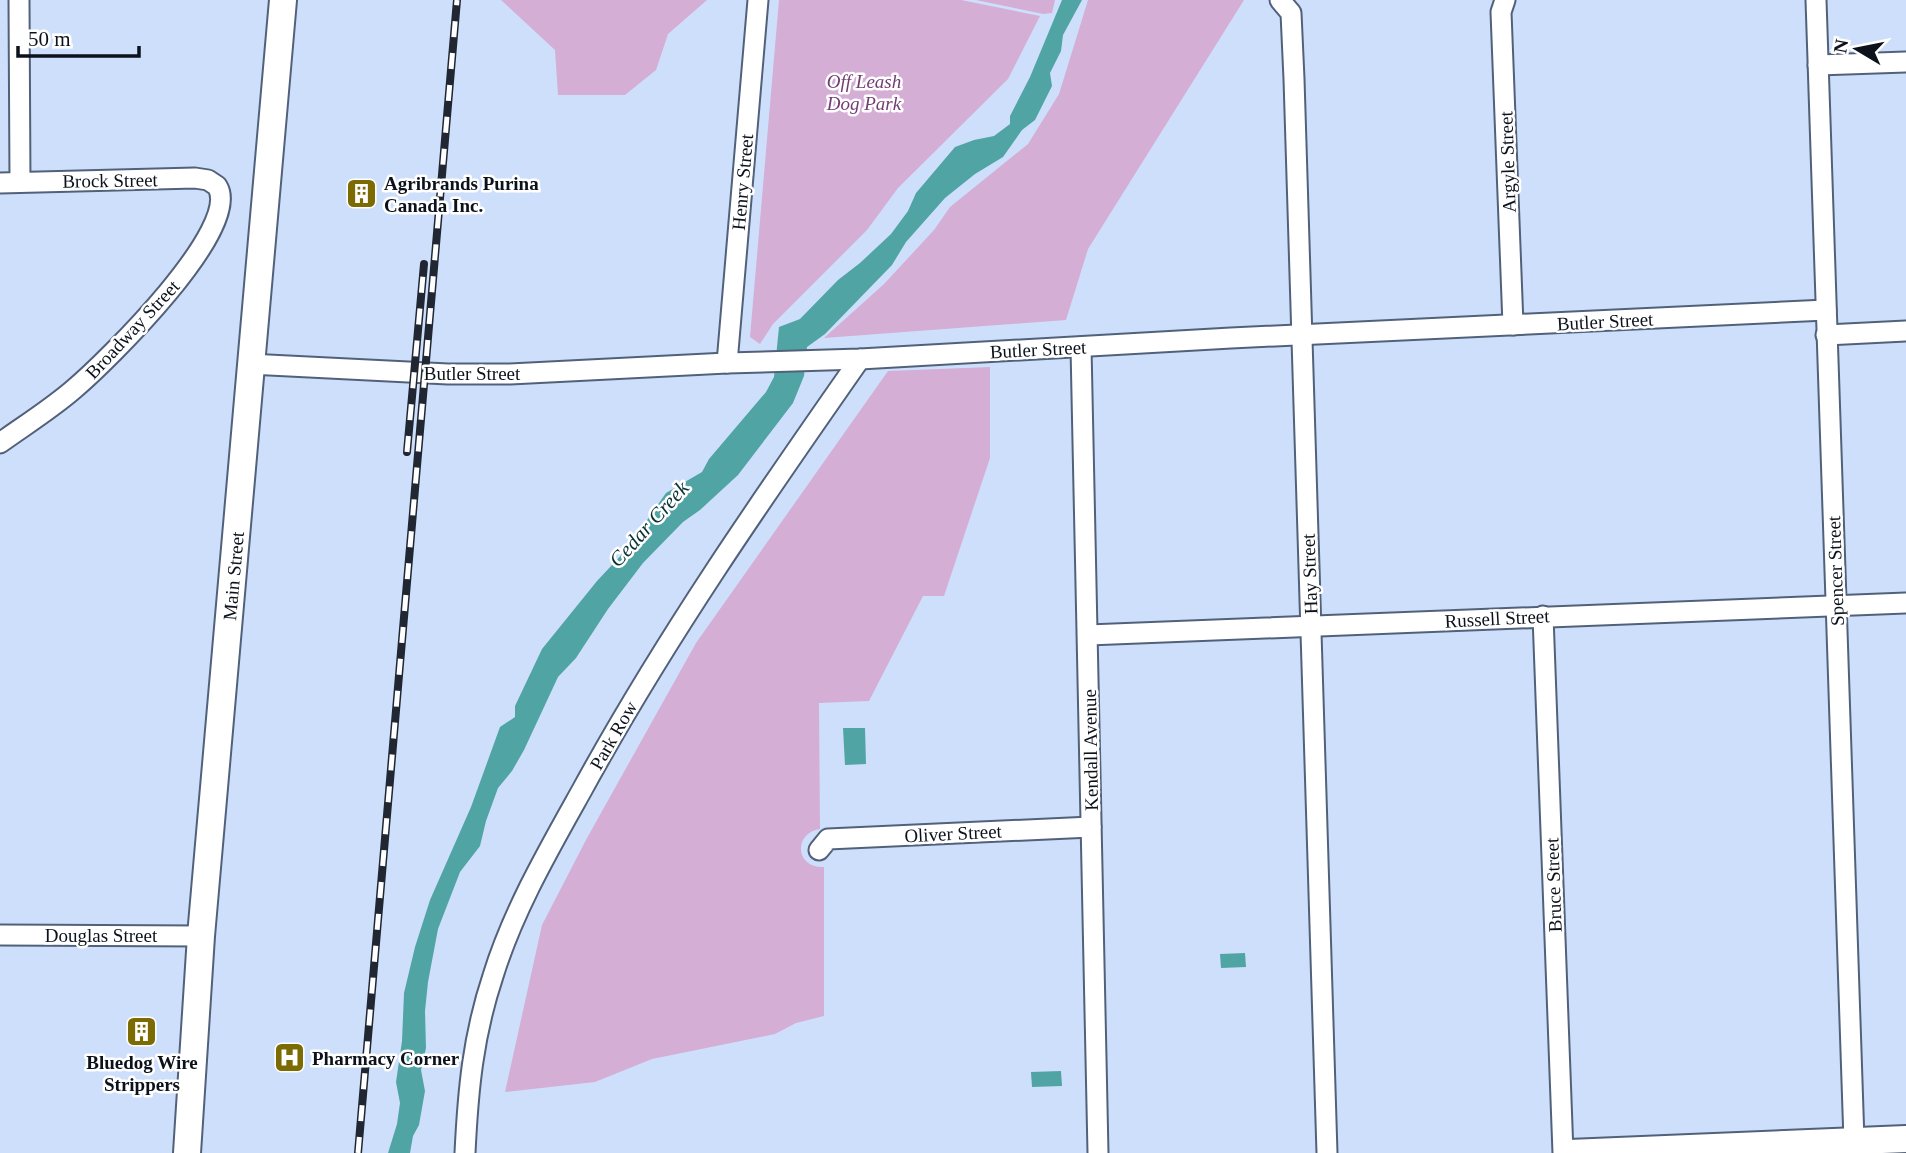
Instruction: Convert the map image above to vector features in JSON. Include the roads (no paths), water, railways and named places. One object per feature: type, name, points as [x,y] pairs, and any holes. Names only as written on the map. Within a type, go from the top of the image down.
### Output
[{"type":"main road","name":"Main Street","points":[[187,1153],[201,936],[283,0]]},
{"type":"main road","points":[[1569,1153],[1906,1139]]},
{"type":"street","points":[[19,0],[20,182]]},
{"type":"street","name":"Henry Street","points":[[727,363],[758,0]]},
{"type":"street","name":"Hay Street","points":[[1280,0],[1291,13],[1327,1153]]},
{"type":"street","name":"Argyle Street","points":[[1505,0],[1501,12],[1513,325]]},
{"type":"street","name":"Spencer Street","points":[[1816,0],[1854,1141]]},
{"type":"street","points":[[1818,65],[1906,62]]},
{"type":"street","name":"Brock Street","points":[[0,183],[195,178],[208,180],[217,186]]},
{"type":"street","name":"Broadway Street","points":[[0,443],[97,369],[159,304],[194,257],[214,223],[221,201],[217,186]]},
{"type":"street","name":"Butler Street","points":[[251,364],[448,374],[510,374],[1826,310]]},
{"type":"street","points":[[1826,335],[1906,331]]},
{"type":"street","name":"Kendall Avenue","points":[[1081,347],[1098,1153]]},
{"type":"street","name":"Park Row","points":[[465,1153],[468,1089],[478,1033],[493,975],[526,896],[572,807],[663,650],[860,359]]},
{"type":"street","name":"Russell Street","points":[[1088,635],[1906,603]]},
{"type":"street","name":"Bruce Street","points":[[1543,616],[1563,1153]]},
{"type":"street","name":"Oliver Street","points":[[819,850],[828,839],[1091,827]]},
{"type":"street","name":"Douglas Street","points":[[0,935],[201,936]]},
{"type":"water","name":"Cedar Creek","points":[[1062,0],[1082,0],[1063,35],[1061,51],[1050,73],[1052,86],[1035,120],[1022,130],[1003,157],[975,174],[945,198],[906,242],[892,265],[825,334],[807,347],[804,376],[793,403],[738,475],[683,522],[643,563],[576,658],[558,677],[524,750],[498,788],[480,846],[460,872],[438,929],[425,1011],[426,1048],[421,1070],[425,1091],[419,1125],[413,1136],[410,1153],[388,1153],[400,1103],[396,1082],[402,1041],[404,993],[415,947],[430,900],[471,807],[500,727],[515,717],[515,706],[542,649],[597,581],[627,549],[666,493],[702,472],[709,459],[766,392],[774,377],[779,327],[800,319],[838,280],[891,234],[908,211],[916,193],[955,147],[994,136],[1010,124],[1010,116],[1030,77]]},
{"type":"water","points":[[843,728],[865,728],[866,764],[845,765]]},
{"type":"water","points":[[1245,953],[1246,967],[1221,968],[1220,954]]},
{"type":"water","points":[[1061,1071],[1062,1086],[1032,1087],[1031,1072]]},
{"type":"railway","points":[[358,1153],[457,0]]},
{"type":"railway","points":[[407,452],[424,264]]},
{"type":"place","name":"Agribrands Purina Canada Inc.","points":[[361,194]]},
{"type":"place","name":"Bluedog Wire Strippers","points":[[142,1031]]},
{"type":"place","name":"Pharmacy Corner","points":[[289,1058]]},
{"type":"park label","name":"Off Leash Dog Park","points":[[864,92]]}]
